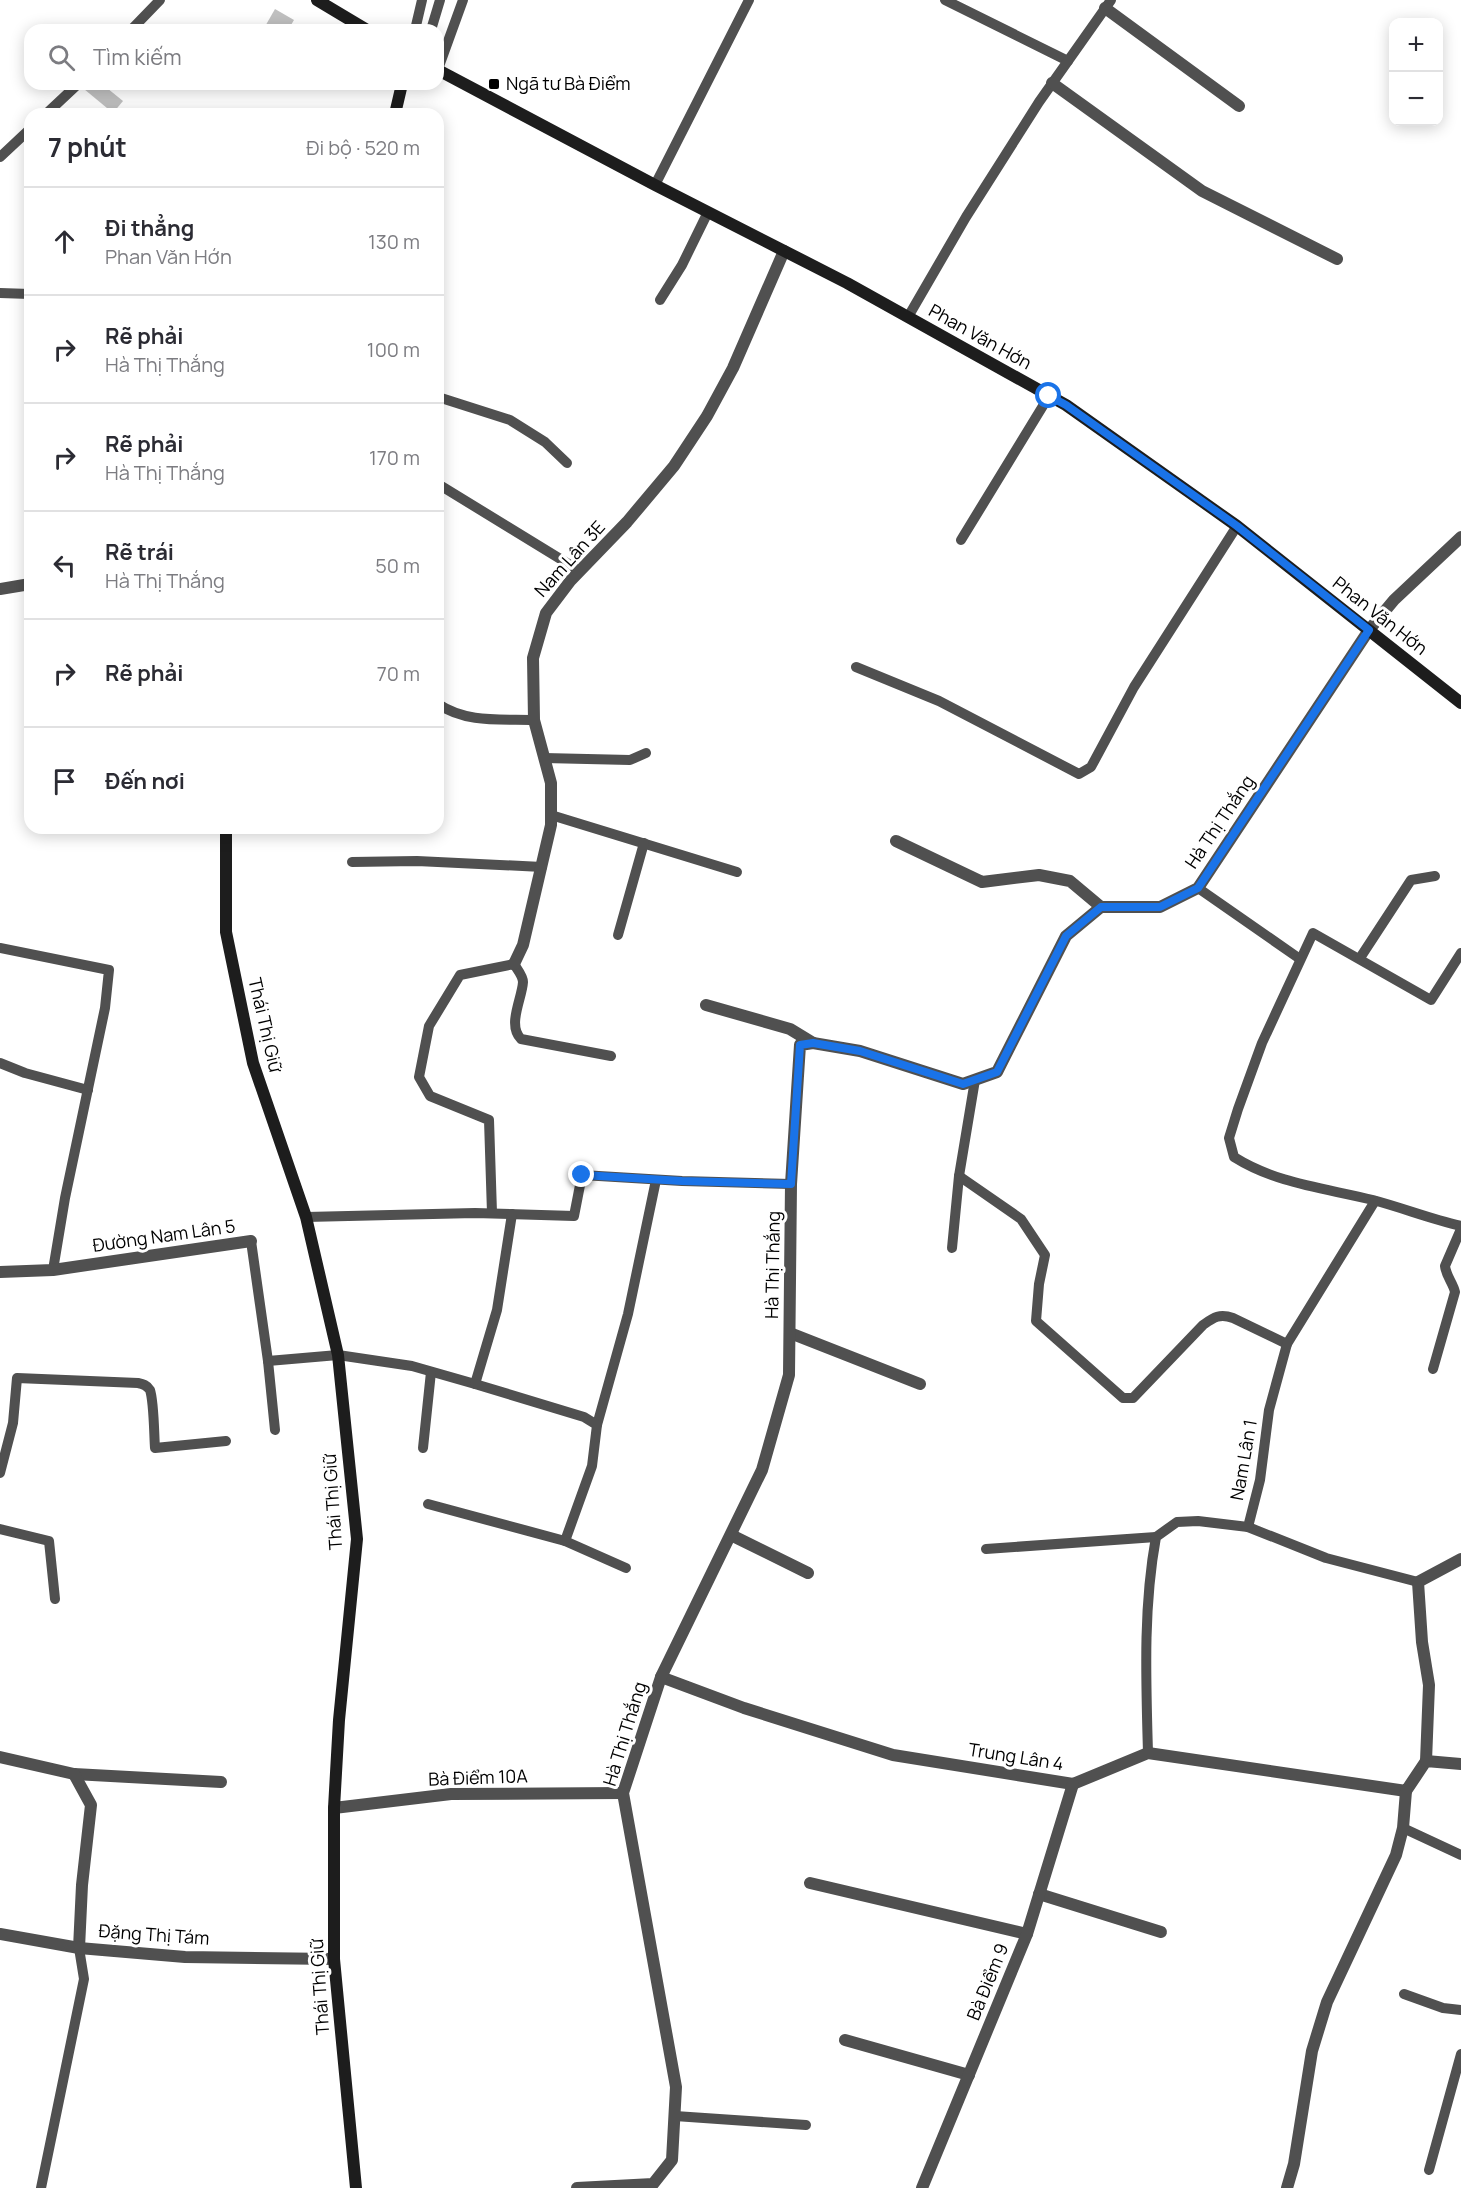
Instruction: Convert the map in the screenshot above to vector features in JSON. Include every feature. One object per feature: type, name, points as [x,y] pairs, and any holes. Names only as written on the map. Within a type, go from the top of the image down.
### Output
[{"type":"street","points":[[317,0],[357,24]]},
{"type":"street","points":[[1108,4],[1239,106]]},
{"type":"street","name":"Phan Văn Hớn","points":[[444,72],[655,185],[847,283],[1066,405],[1237,526],[1461,703]]},
{"type":"street","points":[[1052,83],[1202,191],[1337,259]]},
{"type":"street","points":[[396,108],[400,90]]},
{"type":"street","name":"Nam Lân 3E","points":[[514,964],[523,945],[552,825],[551,783],[534,720],[533,658],[546,612],[674,466],[707,416],[733,368],[784,251]]},
{"type":"street","name":"Hà Thị Thắng","points":[[1101,907],[1160,907],[1198,888],[1369,630],[1394,600],[1461,537]]},
{"type":"street","points":[[0,589],[24,585]]},
{"type":"street","name":"Thái Thị Giữ","points":[[226,834],[226,932],[254,1063],[306,1217],[338,1355],[357,1539],[339,1719],[334,1808],[334,1959],[356,2188]]},
{"type":"street","points":[[706,1005],[790,1029],[813,1043],[860,1051],[963,1084],[997,1072],[1066,936],[1101,907],[1070,881],[1040,875],[982,882],[896,841]]},
{"type":"street","name":"Hà Thị Thắng","points":[[577,2188],[654,2186],[672,2160],[676,2087],[623,1793],[661,1677],[762,1470],[789,1375],[791,1184],[800,1045],[813,1043]]},
{"type":"street","name":"Đường Nam Lân 5","points":[[0,1272],[53,1270],[251,1241]]},
{"type":"street","points":[[790,1333],[920,1384]]},
{"type":"street","points":[[730,1535],[808,1573]]},
{"type":"street","points":[[1287,2188],[1294,2164],[1312,2051],[1327,2002],[1396,1856],[1403,1828],[1406,1791],[1426,1761],[1429,1685],[1422,1642],[1418,1582],[1461,1559]]},
{"type":"street","name":"Trung Lân 4","points":[[661,1677],[744,1708],[893,1755],[1073,1784],[1148,1753]]},
{"type":"street","points":[[1148,1753],[1406,1791]]},
{"type":"street","points":[[0,1757],[74,1774],[221,1782]]},
{"type":"street","points":[[1426,1761],[1461,1764]]},
{"type":"street","name":"Đặng Thị Tám","points":[[74,1774],[91,1805],[82,1885],[79,1948],[185,1957],[334,1959]]},
{"type":"street","name":"Bà Điểm 9","points":[[922,2188],[1027,1934],[1073,1784]]},
{"type":"street","name":"Bà Điểm 10A","points":[[334,1808],[451,1794],[623,1793]]},
{"type":"street","points":[[810,1883],[1027,1934]]},
{"type":"street","points":[[1039,1894],[1161,1932]]},
{"type":"street","points":[[0,1934],[79,1948]]},
{"type":"street","points":[[845,2040],[969,2074]]},
{"type":"lane","points":[[137,24],[160,0]]},
{"type":"lane","points":[[416,24],[422,0]]},
{"type":"lane","points":[[433,24],[440,0]]},
{"type":"lane","points":[[444,52],[463,0]]},
{"type":"lane","points":[[655,185],[748,0]]},
{"type":"lane","points":[[945,0],[1068,61]]},
{"type":"lane","points":[[908,317],[966,217],[1052,83],[1108,4]]},
{"type":"lane","points":[[52,108],[72,90]]},
{"type":"lane","points":[[0,157],[24,135]]},
{"type":"lane","points":[[660,300],[682,265],[708,212]]},
{"type":"lane","points":[[0,293],[24,294]]},
{"type":"lane","points":[[961,540],[1049,396]]},
{"type":"lane","points":[[444,399],[510,420],[545,442],[567,463]]},
{"type":"lane","points":[[444,487],[580,571]]},
{"type":"lane","points":[[856,667],[939,701],[1079,774],[1091,767],[1134,687],[1237,526]]},
{"type":"lane","points":[[444,708],[464,717],[534,720]]},
{"type":"lane","points":[[544,758],[630,760],[646,753]]},
{"type":"lane","points":[[551,814],[737,872]]},
{"type":"lane","points":[[618,935],[644,843]]},
{"type":"lane","points":[[352,862],[417,861],[542,867]]},
{"type":"lane","points":[[1360,958],[1411,880],[1436,876]]},
{"type":"lane","points":[[1198,888],[1300,959]]},
{"type":"lane","points":[[1433,1369],[1455,1292],[1445,1266],[1461,1228],[1375,1201],[1299,1185],[1251,1168],[1234,1157],[1229,1138],[1262,1043],[1313,933],[1431,1000],[1461,953]]},
{"type":"lane","points":[[0,948],[109,970],[105,1008],[65,1198],[53,1270]]},
{"type":"lane","points":[[492,1213],[489,1120],[430,1096],[418,1077],[429,1026],[460,975],[514,964],[523,979],[516,1026],[519,1037],[611,1056]]},
{"type":"lane","points":[[0,1063],[25,1073],[88,1090]]},
{"type":"lane","points":[[952,1248],[959,1176],[975,1080]]},
{"type":"lane","points":[[306,1217],[492,1213],[574,1216],[582,1175],[656,1180],[791,1184]]},
{"type":"lane","points":[[959,1176],[1021,1218],[1045,1255],[1039,1284],[1036,1321],[1123,1398],[1133,1398],[1203,1325],[1216,1316],[1225,1315],[1233,1318],[1287,1344]]},
{"type":"lane","points":[[564,1541],[592,1466],[597,1425],[628,1314],[656,1180]]},
{"type":"lane","name":"Nam Lân 1","points":[[1156,1537],[1177,1522],[1198,1521],[1248,1527],[1260,1479],[1269,1410],[1287,1344],[1375,1201]]},
{"type":"lane","points":[[475,1384],[497,1310],[513,1214]]},
{"type":"lane","name":"Đường Nam Lân 5","points":[[251,1241],[275,1430]]},
{"type":"lane","points":[[268,1361],[338,1355],[412,1366],[584,1417],[597,1425]]},
{"type":"lane","points":[[423,1448],[431,1372]]},
{"type":"lane","points":[[0,1473],[13,1424],[17,1378],[146,1385],[150,1390],[155,1448],[226,1441]]},
{"type":"lane","points":[[428,1504],[564,1541],[626,1568]]},
{"type":"lane","points":[[1248,1527],[1326,1558],[1418,1582]]},
{"type":"lane","points":[[0,1528],[49,1541],[54,1599]]},
{"type":"lane","points":[[986,1549],[1156,1537],[1150,1571],[1145,1654],[1148,1753]]},
{"type":"lane","points":[[1403,1828],[1461,1855]]},
{"type":"lane","points":[[41,2188],[84,1979],[79,1948]]},
{"type":"lane","points":[[1404,1994],[1443,2008],[1461,2010]]},
{"type":"lane","points":[[1429,2170],[1461,2054]]},
{"type":"lane","points":[[675,2116],[806,2125]]},
{"type":"building","points":[[275,9],[294,20],[292,24],[266,24]]},
{"type":"building","points":[[85,90],[109,90],[123,101],[117,108],[107,108]]},
{"type":"place","name":"Ngã tư Bà Điểm","points":[[494,84]]},
{"type":"route","points":[[582,1175],[791,1184],[800,1045],[830,1044],[860,1051],[963,1084],[997,1072],[1066,936],[1101,907],[1160,907],[1198,888],[1369,630],[1237,526],[1066,405],[1049,396]]}]
